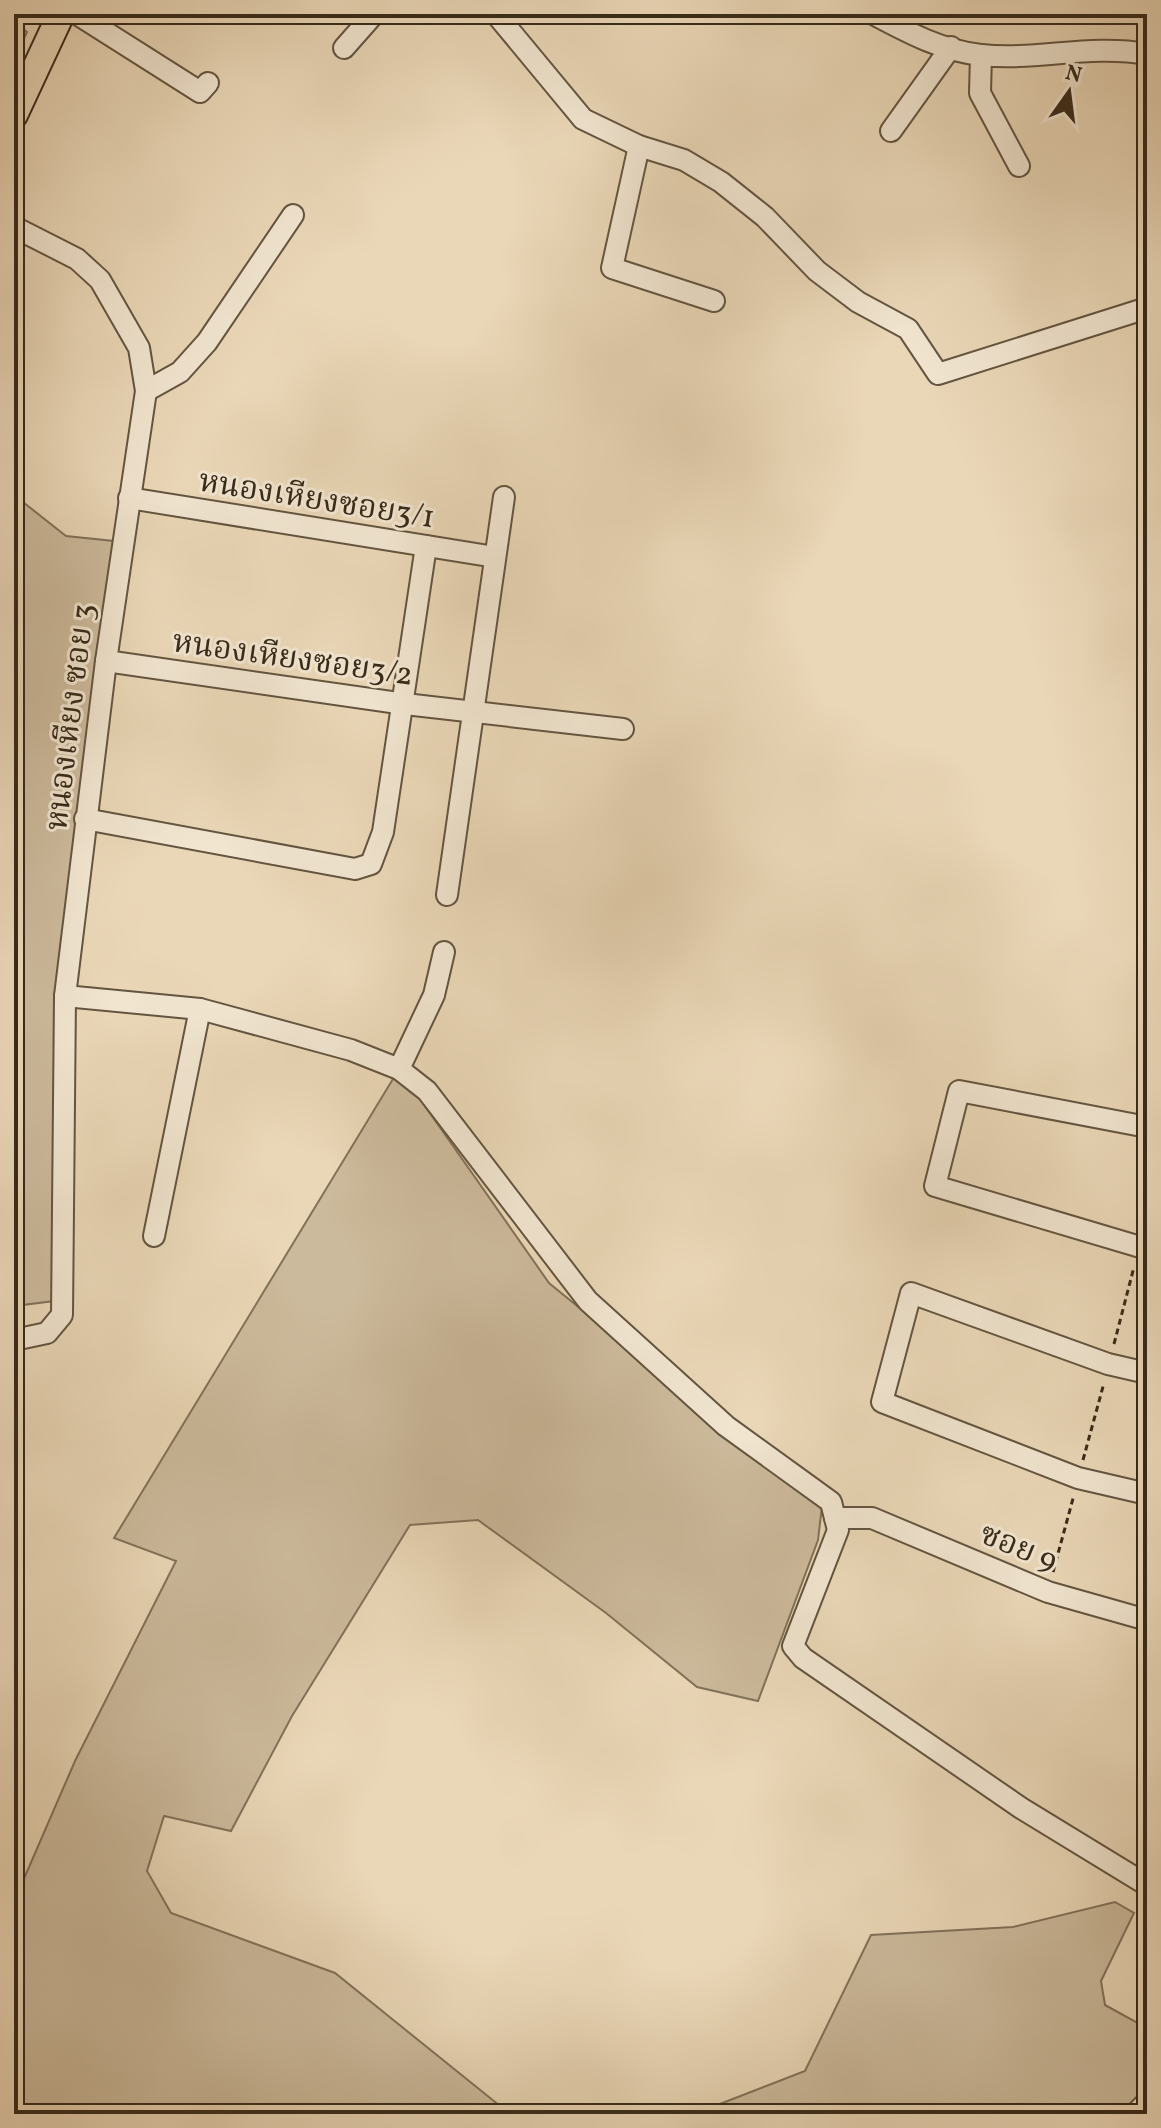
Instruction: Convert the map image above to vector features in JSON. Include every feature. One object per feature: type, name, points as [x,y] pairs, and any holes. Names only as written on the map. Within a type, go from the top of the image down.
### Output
[{"type":"main road","points":[[14,115],[59,16]]},
{"type":"street","points":[[344,48],[374,14]]},
{"type":"street","points":[[496,14],[583,119],[639,146],[684,160],[721,182],[765,217],[817,271],[858,302],[908,329],[938,374],[1147,308]]},
{"type":"street","points":[[873,14],[923,41],[981,55],[1115,49],[1147,54]]},
{"type":"street","points":[[59,16],[200,92],[208,83]]},
{"type":"street","points":[[891,131],[951,47]]},
{"type":"street","points":[[981,55],[980,93],[1019,166]]},
{"type":"street","points":[[639,146],[612,268],[714,301]]},
{"type":"street","points":[[146,391],[180,372],[207,342],[293,215]]},
{"type":"street","name":"หนองเหียง ซอย 3","points":[[14,227],[77,259],[100,280],[139,348],[146,391],[106,661],[65,996],[62,1315],[47,1333],[14,1340]]},
{"type":"street","points":[[447,895],[504,497]]},
{"type":"street","name":"หนองเหียงซอย3/1","points":[[129,498],[495,557]]},
{"type":"street","points":[[85,819],[262,854],[366,868],[371,864],[383,832],[405,704],[426,546]]},
{"type":"street","name":"หนองเหียงซอย3/2","points":[[106,661],[405,704],[623,729]]},
{"type":"street","points":[[399,1069],[434,995],[444,952]]},
{"type":"street","points":[[65,996],[200,1009],[351,1050],[399,1069],[427,1091],[588,1301],[726,1426],[831,1502],[838,1530],[793,1646],[803,1658],[1021,1808],[1147,1885]]},
{"type":"street","points":[[154,1236],[200,1009]]},
{"type":"street","points":[[1143,1248],[935,1186],[959,1091],[1147,1127]]},
{"type":"street","points":[[1147,1373],[1108,1364],[911,1293],[882,1402],[1078,1478],[1147,1494]]},
{"type":"street","name":"ซอย 9","points":[[835,1518],[872,1518],[1048,1592],[1147,1620]]},
{"type":"street","points":[[1135,2114],[1147,2102]]},
{"type":"path","points":[[1048,1592],[1108,1364],[1143,1248]]},
{"type":"shaded area","points":[[14,21],[27,32],[14,60]]},
{"type":"shaded area","points":[[14,495],[66,536],[123,542],[64,1013],[62,1300],[14,1306]]},
{"type":"shaded area","points":[[399,1069],[549,1283],[822,1506],[818,1540],[758,1701],[697,1687],[606,1613],[478,1520],[410,1525],[292,1716],[231,1831],[164,1816],[147,1871],[171,1913],[335,1973],[510,2114],[14,2114],[14,1881],[23,1881],[75,1761],[176,1561],[114,1538]]},
{"type":"shaded area","points":[[1115,1902],[1134,1913],[1101,1981],[1105,2005],[1147,2028],[1147,2103],[1136,2114],[694,2114],[805,2071],[871,1935],[1013,1927]]}]
